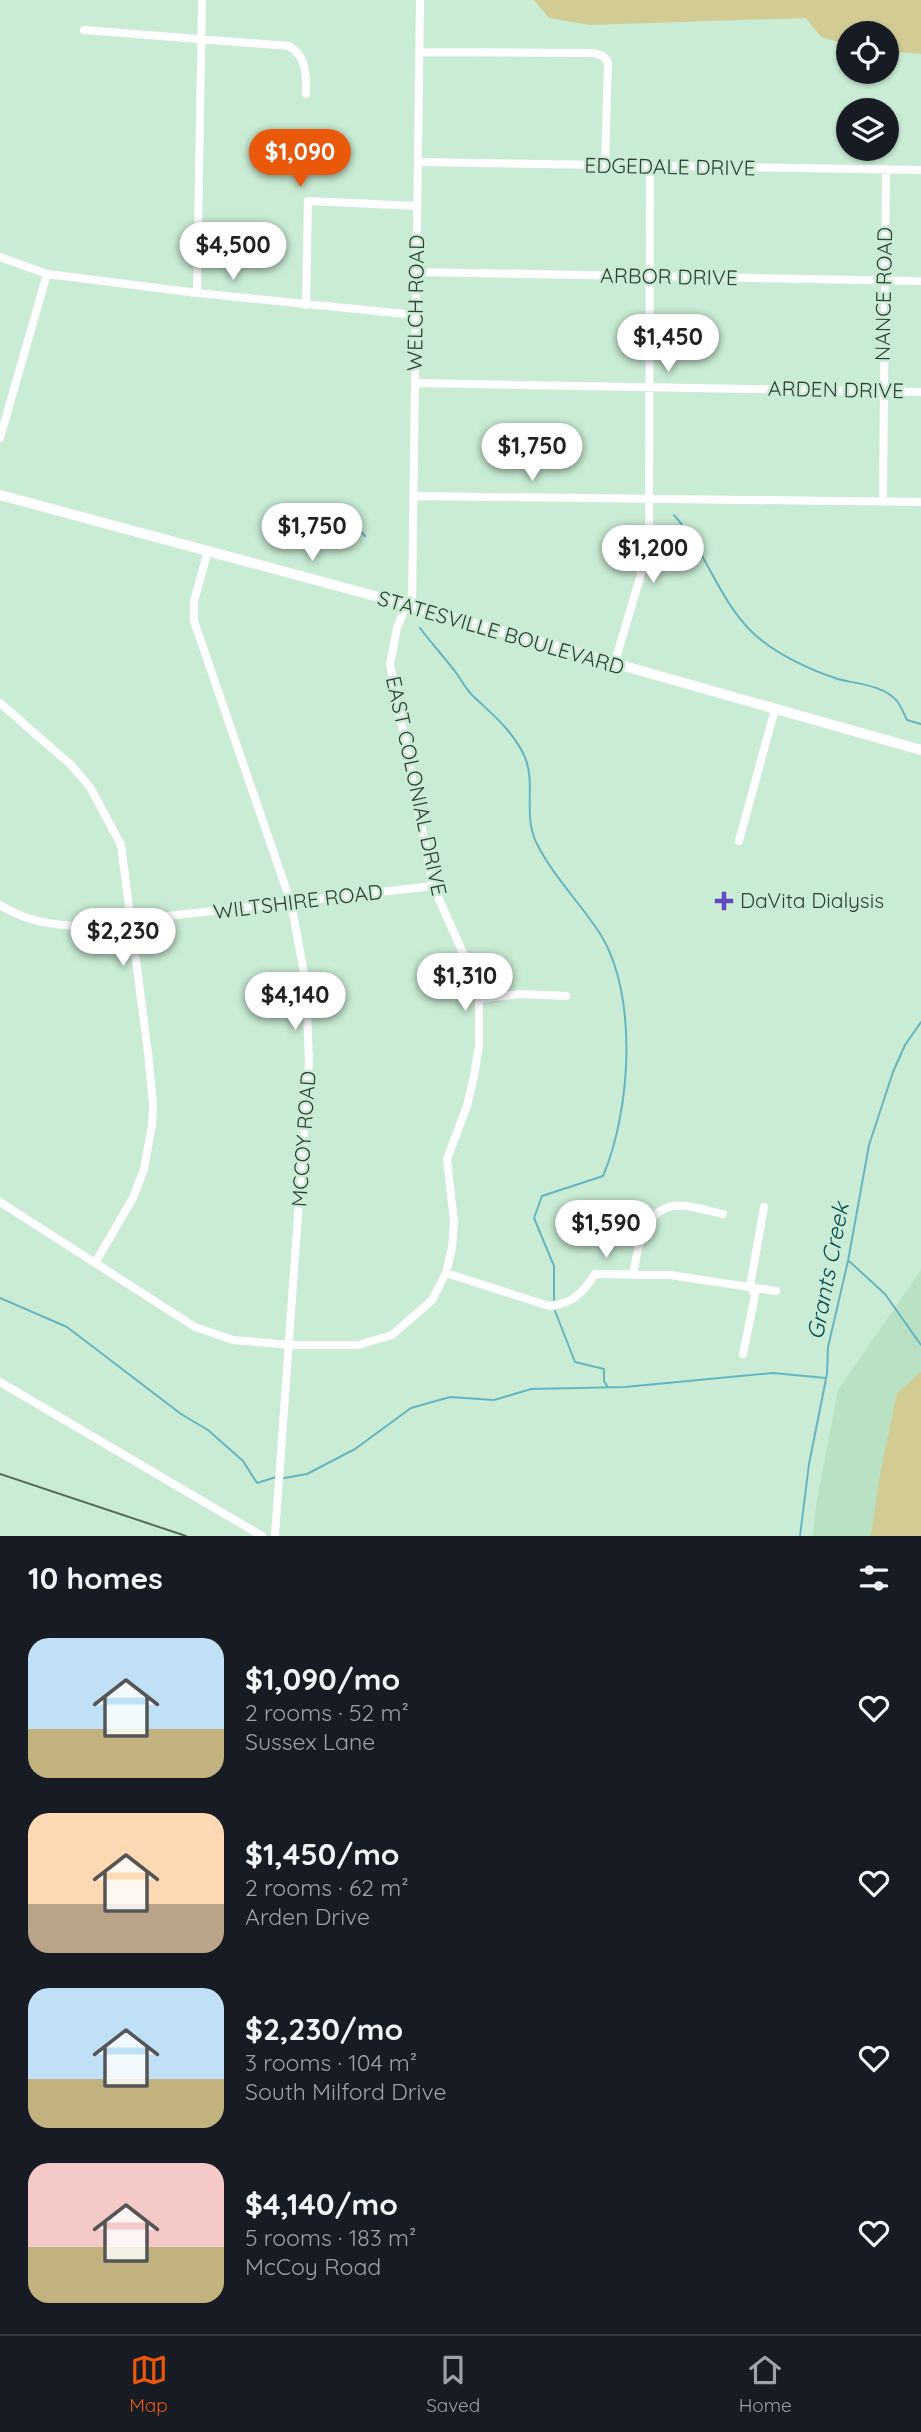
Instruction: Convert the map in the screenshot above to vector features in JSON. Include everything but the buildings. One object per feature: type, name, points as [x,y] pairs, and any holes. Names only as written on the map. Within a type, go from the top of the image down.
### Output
[{"type":"main road","name":"STATESVILLE BOULEVARD","points":[[0,495],[409,605],[921,750]]},
{"type":"street","points":[[197,293],[202,0]]},
{"type":"street","name":"WELCH ROAD","points":[[409,605],[415,496],[420,0]]},
{"type":"street","points":[[84,30],[289,46],[302,59],[306,70],[306,94]]},
{"type":"street","points":[[419,52],[594,53],[603,56],[608,62],[605,166]]},
{"type":"street","name":"EDGEDALE DRIVE","points":[[418,162],[921,170]]},
{"type":"street","points":[[614,665],[649,547],[650,166]]},
{"type":"street","name":"NANCE ROAD","points":[[883,502],[886,169]]},
{"type":"street","points":[[306,305],[307,201],[417,205]]},
{"type":"street","points":[[0,257],[47,274],[197,293],[416,315]]},
{"type":"street","name":"ARBOR DRIVE","points":[[417,272],[921,281]]},
{"type":"street","points":[[0,438],[47,274]]},
{"type":"street","name":"ARDEN DRIVE","points":[[415,383],[921,392]]},
{"type":"street","points":[[415,496],[921,502]]},
{"type":"street","name":"MCCOY ROAD","points":[[208,551],[194,601],[194,621],[291,903],[306,984],[309,1062],[275,1536]]},
{"type":"street","name":"EAST COLONIAL DRIVE","points":[[0,1202],[195,1327],[233,1340],[290,1345],[358,1345],[392,1335],[432,1300],[446,1273],[454,1222],[447,1159],[467,1107],[474,1076],[479,1045],[479,999],[468,964],[433,886],[390,664],[391,649],[409,605]]},
{"type":"street","points":[[0,703],[71,765],[90,787],[121,845],[153,1104],[152,1125],[144,1169],[134,1198],[95,1263]]},
{"type":"street","points":[[739,841],[775,709]]},
{"type":"street","name":"WILTSHIRE ROAD","points":[[0,905],[15,914],[48,925],[80,926],[433,886]]},
{"type":"street","points":[[479,999],[520,995],[566,996]]},
{"type":"street","points":[[633,1275],[648,1223],[656,1213],[675,1206],[723,1214]]},
{"type":"street","points":[[743,1354],[755,1295],[750,1286],[764,1207]]},
{"type":"street","points":[[446,1273],[550,1306],[562,1305],[584,1292],[595,1274],[670,1275],[776,1291]]},
{"type":"street","points":[[0,1381],[262,1536]]},
{"type":"shaded area","points":[[534,0],[921,0],[921,54],[899,52],[899,21],[836,21],[836,41],[821,37],[806,18],[590,25],[549,18]]},
{"type":"shaded area","points":[[921,1270],[921,1536],[813,1536],[816,1505],[838,1390]]},
{"type":"shaded area","points":[[921,1372],[921,1536],[871,1536],[880,1474],[897,1393]]},
{"type":"waterway","points":[[340,509],[365,536]]},
{"type":"waterway","points":[[674,515],[695,544],[731,606],[754,634],[783,655],[805,666],[838,679],[885,692],[897,701],[907,720],[921,724]]},
{"type":"waterway","points":[[420,628],[470,693],[514,738],[524,755],[529,777],[530,822],[537,844],[601,935],[613,961],[621,990],[625,1022],[624,1089],[619,1121],[603,1176],[542,1196],[534,1218],[554,1266],[554,1300]]},
{"type":"waterway","name":"Grants Creek","points":[[800,1536],[809,1464],[827,1374],[828,1347],[848,1261],[869,1145],[893,1072],[905,1045],[921,1022]]},
{"type":"waterway","points":[[849,1261],[885,1294],[921,1345]]},
{"type":"waterway","points":[[0,1298],[67,1327],[181,1414],[208,1430],[243,1461],[257,1483],[276,1477]]},
{"type":"waterway","points":[[555,1311],[575,1362],[604,1369],[607,1386]]},
{"type":"waterway","points":[[284,1478],[307,1474],[355,1449],[411,1408],[450,1397],[494,1400],[531,1389],[625,1387],[773,1373],[826,1378]]},
{"type":"railway","points":[[0,1474],[186,1536]]},
{"type":"place","name":"DaVita Dialysis","points":[[724,901]]}]
